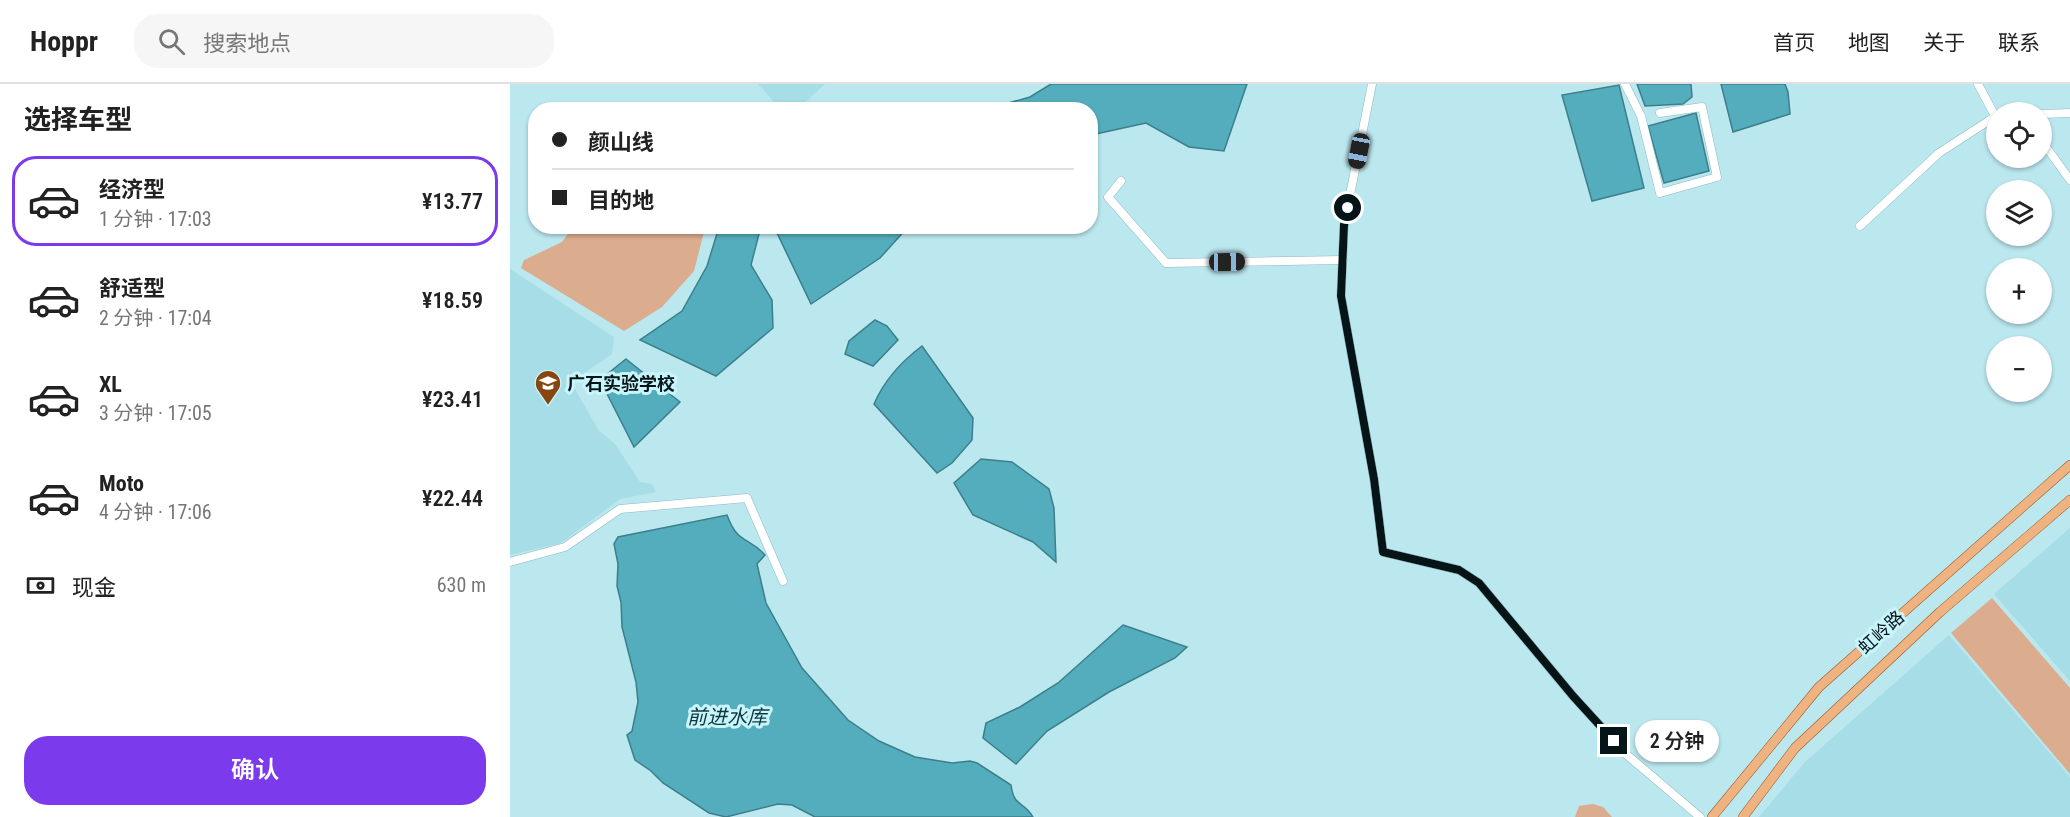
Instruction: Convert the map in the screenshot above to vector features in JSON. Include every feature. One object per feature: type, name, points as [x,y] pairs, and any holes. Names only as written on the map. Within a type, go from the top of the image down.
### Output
[{"type":"main road","name":"虹岭路","points":[[1712,817],[1819,687],[2070,465]]},
{"type":"main road","name":"虹岭路","points":[[1743,817],[1795,748],[1940,612],[2070,500]]},
{"type":"street","points":[[1372,84],[1344,225],[1341,296],[1374,479],[1383,552],[1459,570],[1479,583],[1573,696],[1627,755],[1700,817]]},
{"type":"street","points":[[1625,84],[1641,116],[1660,193],[1717,177],[1702,107],[1660,113]]},
{"type":"street","points":[[1978,84],[1988,102]]},
{"type":"street","points":[[2052,114],[2070,114]]},
{"type":"street","points":[[1860,226],[1939,153],[1986,122]]},
{"type":"street","points":[[2052,155],[2070,180]]},
{"type":"street","points":[[1121,181],[1108,197],[1166,263],[1343,260]]},
{"type":"street","points":[[510,562],[564,547],[620,509],[747,498],[783,581]]},
{"type":"shaded area","points":[[758,84],[825,84],[806,102],[774,102]]},
{"type":"shaded area","points":[[568,234],[703,234],[694,271],[662,307],[624,331],[521,268],[524,260],[562,242]]},
{"type":"shaded area","name":"广石实验学校","points":[[510,269],[614,337],[612,354],[571,382],[599,431],[615,444],[640,482],[652,484],[656,492],[620,499],[561,543],[510,555]]},
{"type":"shaded area","points":[[2070,528],[2070,681],[1994,594]]},
{"type":"shaded area","points":[[1992,598],[2070,688],[2070,774],[1951,633]]},
{"type":"shaded area","points":[[1949,635],[2070,777],[2070,817],[1759,817],[1805,762]]},
{"type":"shaded area","points":[[1593,804],[1603,807],[1612,817],[1575,817],[1579,806]]},
{"type":"water","points":[[1051,84],[1247,84],[1224,151],[1189,147],[1146,123],[1098,133],[1098,102],[1012,102],[1030,97]]},
{"type":"water","points":[[1637,84],[1691,84],[1692,97],[1683,104],[1645,106]]},
{"type":"water","points":[[1721,84],[1785,84],[1790,114],[1733,132]]},
{"type":"water","points":[[1619,85],[1644,188],[1592,201],[1562,95]]},
{"type":"water","points":[[1696,113],[1709,171],[1664,183],[1648,126]]},
{"type":"water","points":[[717,234],[759,234],[751,265],[772,300],[773,328],[716,376],[640,340],[682,311],[707,266]]},
{"type":"water","points":[[777,234],[902,234],[880,258],[811,304]]},
{"type":"water","points":[[875,320],[887,326],[898,340],[873,366],[845,354],[849,341]]},
{"type":"water","points":[[922,346],[973,418],[972,440],[952,463],[937,473],[874,404],[894,372]]},
{"type":"water","points":[[626,359],[680,402],[634,447],[600,380]]},
{"type":"water","points":[[981,459],[1012,462],[1049,489],[1054,508],[1056,562],[1033,542],[973,515],[954,483]]},
{"type":"water","name":"前进水库","points":[[727,515],[739,536],[765,555],[757,564],[766,603],[802,668],[848,720],[879,741],[915,757],[952,763],[970,761],[977,763],[1011,785],[1014,797],[1033,817],[815,817],[792,805],[778,804],[726,817],[709,813],[663,783],[635,760],[627,735],[632,731],[638,702],[636,682],[622,627],[621,602],[617,586],[618,564],[614,544],[618,537]]},
{"type":"water","points":[[1123,625],[1187,647],[1175,658],[1109,692],[1047,731],[1016,764],[983,738],[986,723],[1020,707],[1058,683]]},
{"type":"place","name":"广石实验学校","points":[[548,406]]},
{"type":"route","points":[[1348,208],[1344,225],[1341,296],[1374,479],[1383,552],[1459,570],[1479,583],[1573,696],[1614,741]]}]
